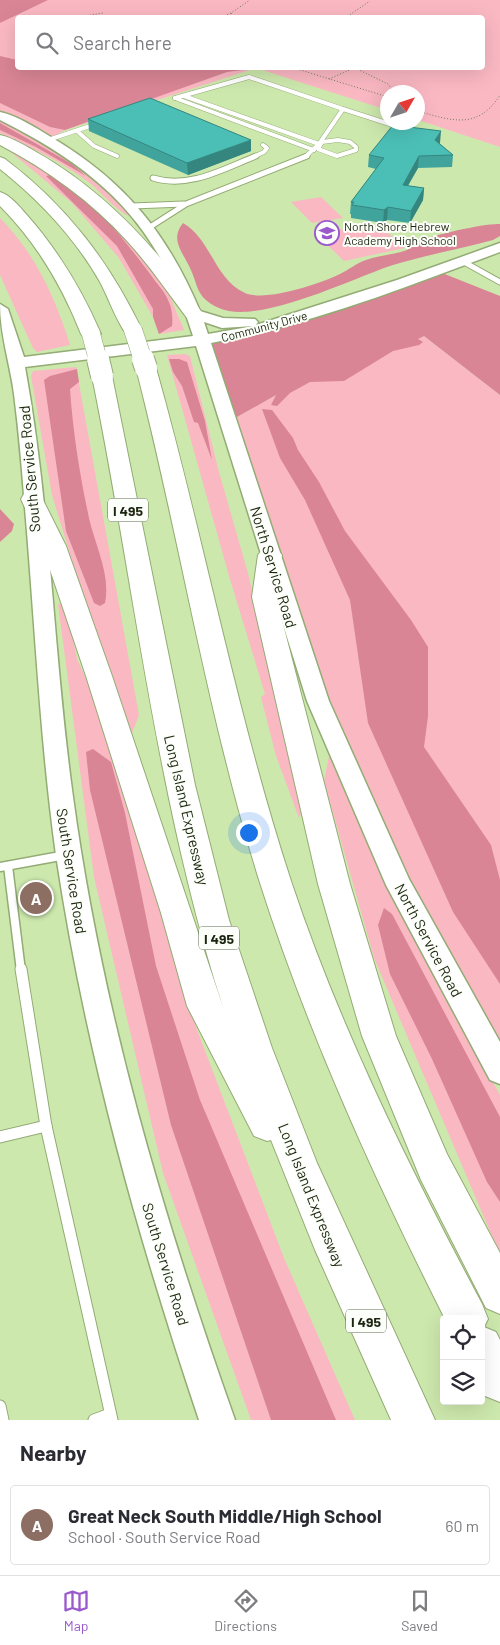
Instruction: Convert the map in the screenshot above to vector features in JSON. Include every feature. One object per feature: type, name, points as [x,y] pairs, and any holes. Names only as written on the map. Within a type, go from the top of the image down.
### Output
[{"type":"highway","points":[[0,139],[54,169],[104,209],[139,244],[194,314]]},
{"type":"highway","points":[[0,162],[42,198],[75,233],[104,273],[133,330],[146,368],[240,757],[279,889],[338,1046],[425,1239],[465,1315]]},
{"type":"highway","name":"Long Island Expressway","points":[[0,197],[23,220],[52,258],[78,303],[91,334],[102,376],[179,783],[194,848],[236,995],[321,1220],[413,1420]]},
{"type":"highway","points":[[32,499],[54,546],[102,684],[177,913],[204,1006],[321,1220]]},
{"type":"highway","points":[[270,555],[264,597],[334,884],[364,988],[395,1078],[430,1158],[500,1294]]},
{"type":"highway","points":[[485,1354],[500,1381]]},
{"type":"main road","name":"North Service Road","points":[[0,115],[48,140],[86,164],[132,206],[150,227],[177,270],[203,340],[315,693],[364,809],[435,954],[500,1070]]},
{"type":"main road","name":"Community Drive","points":[[17,363],[203,340],[253,331],[464,262],[500,247]]},
{"type":"main road","name":"South Service Road","points":[[0,309],[17,363],[24,408],[55,757],[68,855],[94,993],[113,1078],[169,1277],[216,1420]]},
{"type":"main road","points":[[194,314],[229,323],[293,319]]},
{"type":"main road","points":[[217,386],[227,354],[241,343],[293,319]]},
{"type":"lane","points":[[314,150],[175,98],[249,76],[380,121]]},
{"type":"lane","points":[[184,96],[319,144],[338,140],[350,142],[356,147],[354,152],[336,155],[320,151],[318,149],[319,144]]},
{"type":"lane","points":[[150,227],[186,204],[291,164],[314,150],[343,109]]},
{"type":"lane","points":[[48,140],[105,121]]},
{"type":"lane","points":[[77,130],[94,146],[117,156]]},
{"type":"lane","points":[[153,178],[170,182],[189,180],[264,152],[268,148],[263,146]]},
{"type":"lane","points":[[132,206],[186,204]]},
{"type":"lane","points":[[464,262],[500,282]]},
{"type":"lane","points":[[68,855],[4,867],[46,1126],[111,1417],[94,1420]]},
{"type":"lane","points":[[0,1137],[46,1126]]},
{"type":"lane","points":[[0,1406],[3,1420]]},
{"type":"path","points":[[225,15],[250,0]]},
{"type":"path","points":[[349,15],[370,1]]},
{"type":"path","points":[[91,15],[103,13]]},
{"type":"path","points":[[300,70],[328,80],[357,86],[380,95]]},
{"type":"path","points":[[328,80],[350,70]]},
{"type":"path","points":[[359,70],[389,85]]},
{"type":"path","points":[[425,113],[450,120],[468,121],[486,113],[496,103],[500,94]]},
{"type":"shaded area","points":[[0,0],[500,0],[500,147],[425,122],[425,85],[380,85],[380,108],[262,70],[485,70],[485,15],[15,15],[15,70],[250,70],[65,130],[48,140],[0,115]]},
{"type":"shaded area","points":[[0,0],[48,0],[15,15],[0,23]]},
{"type":"shaded area","points":[[0,56],[15,60],[15,70],[242,70],[227,72],[65,130],[50,127],[0,103]]},
{"type":"shaded area","points":[[0,120],[45,144],[81,167],[132,212],[133,217],[123,213],[91,184],[59,162],[0,133]]},
{"type":"shaded area","points":[[0,123],[72,164],[86,176],[36,147],[0,130]]},
{"type":"shaded area","points":[[0,143],[19,151],[120,227],[166,287],[184,330],[159,334],[153,317],[119,258],[72,203]]},
{"type":"shaded area","points":[[50,175],[78,192],[120,235],[165,294],[171,310],[172,326],[159,334],[153,317],[153,309],[117,246],[46,176]]},
{"type":"shaded area","points":[[321,197],[343,218],[312,223],[291,202]]},
{"type":"shaded area","points":[[0,218],[24,246],[43,277],[70,345],[37,352],[33,348],[0,275]]},
{"type":"shaded area","points":[[183,223],[200,239],[227,279],[245,293],[254,295],[279,294],[306,287],[340,274],[362,261],[407,250],[419,241],[447,233],[483,225],[500,224],[500,236],[493,240],[393,265],[280,306],[257,311],[236,312],[219,308],[201,295],[178,244],[179,228]]},
{"type":"shaded area","points":[[370,224],[379,225],[405,248],[344,261],[316,234]]},
{"type":"shaded area","points":[[437,271],[500,296],[500,395],[424,336],[418,339],[423,342],[419,345],[393,351],[344,381],[310,382],[290,393],[277,406],[271,405],[276,395],[228,422],[203,340],[226,337]]},
{"type":"shaded area","points":[[424,336],[500,395],[500,1070],[368,818],[228,422],[290,387]]},
{"type":"shaded area","points":[[185,354],[190,356],[219,472],[248,573],[302,811],[299,818],[276,756],[261,697],[265,694],[229,576],[167,355]]},
{"type":"shaded area","points":[[169,359],[179,359],[187,362],[205,421],[212,460],[198,423],[194,422],[182,386],[173,372]]},
{"type":"shaded area","points":[[76,367],[139,715],[132,733],[82,593],[52,495],[31,376],[33,371]]},
{"type":"shaded area","points":[[77,369],[79,382],[70,389],[71,405],[77,454],[86,502],[106,582],[105,603],[100,606],[94,603],[66,531],[44,380],[50,376]]},
{"type":"shaded area","points":[[262,409],[272,410],[293,438],[345,531],[411,620],[428,647],[428,716],[424,747],[491,845],[500,880],[500,984],[453,912],[368,723],[350,600],[305,500],[280,458]]},
{"type":"shaded area","points":[[0,509],[14,524],[12,531],[0,542]]},
{"type":"shaded area","points":[[66,603],[77,659],[107,725],[196,1027],[284,1258],[355,1420],[251,1420],[163,1173],[94,877],[58,604]]},
{"type":"shaded area","points":[[93,749],[111,762],[125,813],[156,966],[200,1100],[336,1420],[271,1420],[171,1125],[90,790],[86,752]]},
{"type":"shaded area","points":[[329,756],[387,888],[500,1095],[500,1255],[374,958],[324,781]]},
{"type":"shaded area","points":[[384,908],[392,914],[500,1117],[500,1202],[487,1182],[432,1059],[390,974],[378,925]]},
{"type":"building","points":[[150,98],[251,140],[187,163],[88,119]]},
{"type":"building","points":[[425,129],[441,131],[435,140],[453,155],[419,156],[403,185],[424,188],[411,211],[388,207],[384,210],[352,205],[354,202],[351,202],[384,158],[369,155],[389,130]]},
{"type":"place","name":"North Shore Hebrew Academy High School","points":[[327,233]]},
{"type":"place","name":"Great Neck South Middle/High School","points":[[36,898]]}]
